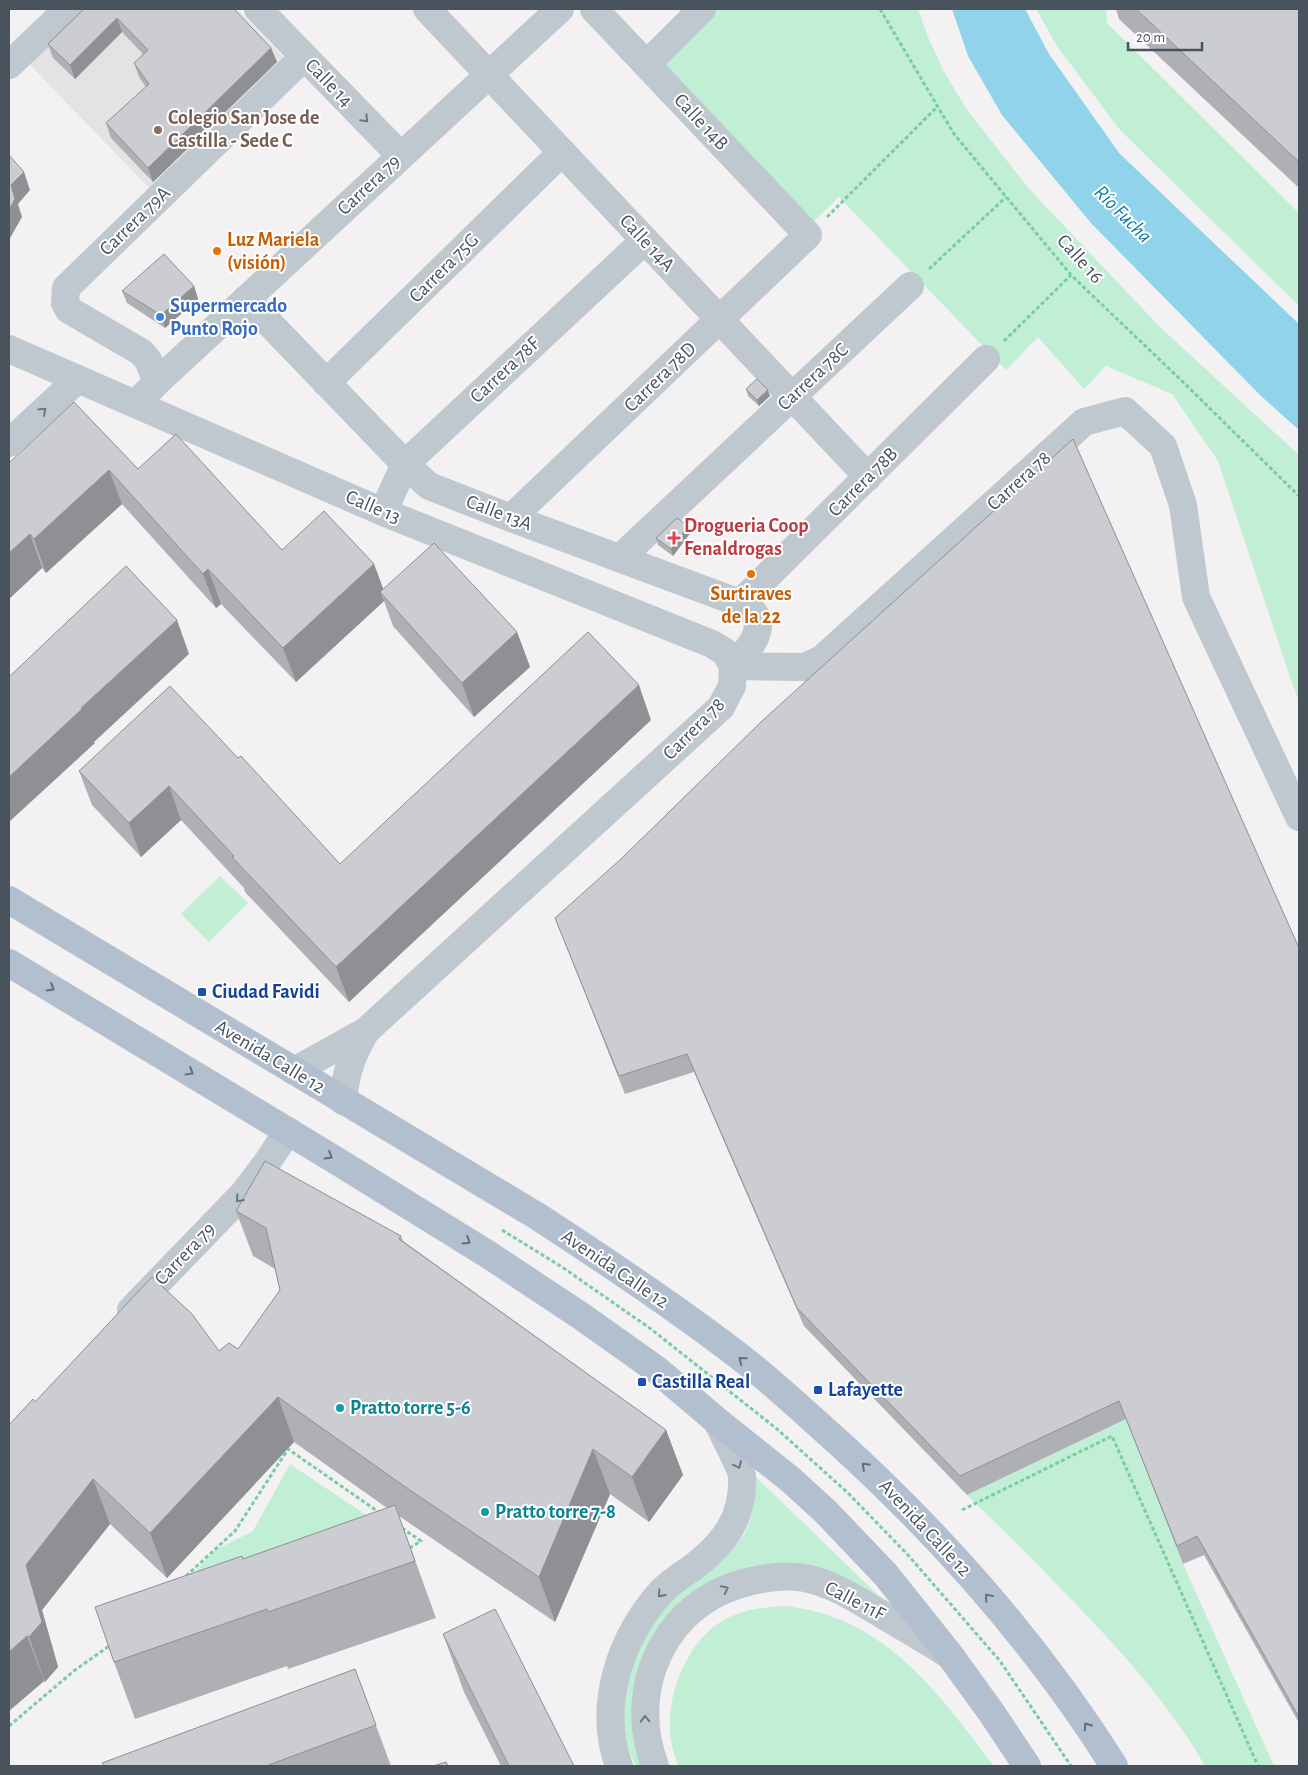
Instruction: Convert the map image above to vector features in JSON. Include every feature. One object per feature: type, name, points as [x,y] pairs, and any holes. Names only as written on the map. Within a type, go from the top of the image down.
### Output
[{"type":"main road","name":"Avenida Calle 12","points":[[9,900],[454,1166],[585,1247],[725,1345],[866,1467],[941,1542],[1052,1676],[1114,1766]]},
{"type":"main road","points":[[9,963],[489,1255],[581,1316],[657,1370],[791,1480],[826,1512],[886,1575],[949,1654],[1027,1766]]},
{"type":"street","points":[[9,65],[68,9]]},
{"type":"street","name":"Calle 14","points":[[258,9],[400,156]]},
{"type":"street","name":"Calle 14A","points":[[427,9],[868,477]]},
{"type":"street","name":"Carrera 79","points":[[136,404],[246,299],[560,9]]},
{"type":"street","name":"Calle 14B","points":[[594,9],[808,235]]},
{"type":"street","points":[[647,64],[702,9]]},
{"type":"street","name":"Carrera 79A","points":[[157,382],[148,360],[141,352],[69,310],[64,303],[66,288],[304,57]]},
{"type":"street","name":"Carrera 75G","points":[[326,383],[562,152]]},
{"type":"street","name":"Carrera 78D","points":[[511,518],[808,235]]},
{"type":"street","name":"Carrera 78F","points":[[383,512],[405,464],[644,240]]},
{"type":"street","name":"Carrera 78C","points":[[620,558],[910,286]]},
{"type":"street","name":"Calle 13A","points":[[246,299],[405,464],[429,486],[740,604],[753,612],[758,626],[751,647],[733,666]]},
{"type":"street","name":"Calle 13","points":[[9,349],[383,512],[712,644],[725,652],[733,666]]},
{"type":"street","name":"Carrera 78B","points":[[740,604],[986,360]]},
{"type":"street","points":[[9,443],[78,379]]},
{"type":"street","name":"Carrera 78","points":[[294,1071],[366,1031],[721,707],[732,686],[733,666],[805,667],[822,659],[1084,422],[1126,411],[1163,446],[1183,505],[1196,597],[1299,817]]},
{"type":"street","name":"Carrera 78","points":[[343,1101],[346,1076],[353,1053],[366,1031]]},
{"type":"street","name":"Carrera 79","points":[[113,1328],[205,1235],[244,1192],[288,1131]]},
{"type":"street","points":[[619,1766],[611,1723],[612,1690],[621,1656],[636,1625],[663,1590],[697,1564],[720,1543],[734,1521],[741,1500],[742,1474],[717,1421]]},
{"type":"street","name":"Calle 11F","points":[[655,1766],[648,1749],[644,1722],[645,1692],[652,1667],[667,1638],[686,1615],[709,1597],[736,1584],[769,1577],[803,1578],[836,1587],[949,1654]]},
{"type":"path","name":"Calle 16","points":[[880,9],[954,134],[1071,275],[1299,496]]},
{"type":"path","points":[[808,235],[938,106]]},
{"type":"path","points":[[910,286],[1006,197]]},
{"type":"path","points":[[986,360],[1071,275]]},
{"type":"path","points":[[962,1510],[1112,1436],[1258,1766]]},
{"type":"path","points":[[182,1580],[235,1532],[288,1449],[383,1515]]},
{"type":"path","points":[[398,1525],[421,1541],[406,1551]]},
{"type":"path","points":[[9,1726],[75,1670],[115,1642]]},
{"type":"shaded area","name":"Colegio San Jose de Castilla - Sede C","points":[[87,9],[237,9],[292,66],[156,195],[29,64]]},
{"type":"green space","points":[[713,9],[918,9],[944,72],[968,111],[1030,190],[1160,327],[1299,455],[1299,701],[1218,461],[1172,394],[1106,366],[1084,389],[1038,337],[1006,370],[839,197],[812,223],[657,62]]},
{"type":"green space","points":[[1036,9],[1106,9],[1107,23],[1299,213],[1299,306],[1120,130],[1057,46]]},
{"type":"green space","points":[[220,876],[248,903],[209,942],[181,914]]},
{"type":"green space","points":[[1126,1419],[1183,1564],[1274,1766],[1205,1766],[1171,1714],[1131,1664],[1070,1598],[967,1495]]},
{"type":"green space","points":[[290,1464],[405,1541],[160,1610],[215,1550],[253,1531]]},
{"type":"green space","points":[[755,1476],[878,1595],[850,1584],[797,1571],[658,1630],[647,1766],[636,1766],[625,1737],[622,1710],[626,1682],[643,1637],[651,1621],[672,1599],[722,1559],[739,1541],[748,1526],[752,1512]]},
{"type":"green space","points":[[785,1606],[821,1613],[852,1625],[880,1642],[906,1662],[952,1711],[994,1766],[678,1766],[671,1738],[670,1713],[677,1683],[691,1654],[710,1630],[729,1617],[752,1610]]},
{"type":"water","name":"Río Fucha","points":[[952,9],[1025,9],[1049,54],[1119,153],[1299,324],[1299,430],[1261,396],[1091,223],[1002,115],[968,56]]},
{"type":"building","points":[[84,9],[234,9],[271,48],[148,168],[106,123],[149,84],[134,63],[148,50],[117,18],[70,65],[48,44]]},
{"type":"building","points":[[1136,9],[1299,9],[1299,162]]},
{"type":"building","points":[[9,155],[24,172],[11,185],[15,199],[9,210]]},
{"type":"building","points":[[164,254],[194,286],[161,315],[122,291]]},
{"type":"building","points":[[757,379],[768,390],[757,400],[746,389]]},
{"type":"building","points":[[74,402],[138,469],[176,434],[282,550],[324,511],[374,564],[283,648],[208,569],[203,574],[109,470],[34,539],[30,534],[9,553],[9,463]]},
{"type":"building","points":[[1073,439],[1299,948],[1299,1717],[1197,1536],[1177,1546],[1119,1401],[960,1476],[797,1308],[687,1054],[619,1076],[555,918],[621,859],[762,721]]},
{"type":"building","points":[[677,518],[688,526],[671,549],[656,538]]},
{"type":"building","points":[[434,543],[517,632],[462,683],[380,592]]},
{"type":"building","points":[[126,566],[177,620],[9,777],[9,677]]},
{"type":"building","points":[[588,632],[639,685],[336,967],[232,857],[234,856],[169,786],[129,823],[79,771],[170,686],[238,758],[241,756],[340,864]]},
{"type":"building","points":[[265,1161],[401,1236],[399,1239],[666,1430],[632,1477],[593,1449],[539,1577],[404,1486],[278,1397],[150,1533],[93,1479],[26,1565],[42,1622],[29,1637],[27,1636],[9,1652],[9,1425],[33,1399],[35,1402],[152,1277],[192,1314],[219,1351],[229,1343],[238,1349],[280,1290],[266,1228],[236,1211]]},
{"type":"building","points":[[395,1505],[415,1561],[268,1612],[267,1609],[114,1662],[95,1607],[242,1556],[243,1559]]},
{"type":"building","points":[[495,1609],[574,1766],[509,1766],[443,1634]]},
{"type":"building","points":[[355,1669],[376,1725],[266,1766],[104,1766],[102,1763]]},
{"type":"building","points":[[446,1762],[448,1766],[433,1766]]},
{"type":"place","name":"Colegio San Jose de Castilla - Sede C","points":[[158,130]]},
{"type":"place","name":"Luz Mariela (visión)","points":[[217,251]]},
{"type":"place","name":"Supermercado Punto Rojo","points":[[160,317]]},
{"type":"place","name":"Drogueria Coop Fenaldrogas","points":[[674,538]]},
{"type":"place","name":"Surtiraves de la 22","points":[[751,574]]},
{"type":"place","name":"Ciudad Favidi","points":[[202,992]]},
{"type":"place","name":"Castilla Real","points":[[642,1382]]},
{"type":"place","name":"Lafayette","points":[[818,1390]]},
{"type":"place","name":"Pratto torre 5-6","points":[[340,1408]]},
{"type":"place","name":"Pratto torre 7-8","points":[[485,1512]]}]
